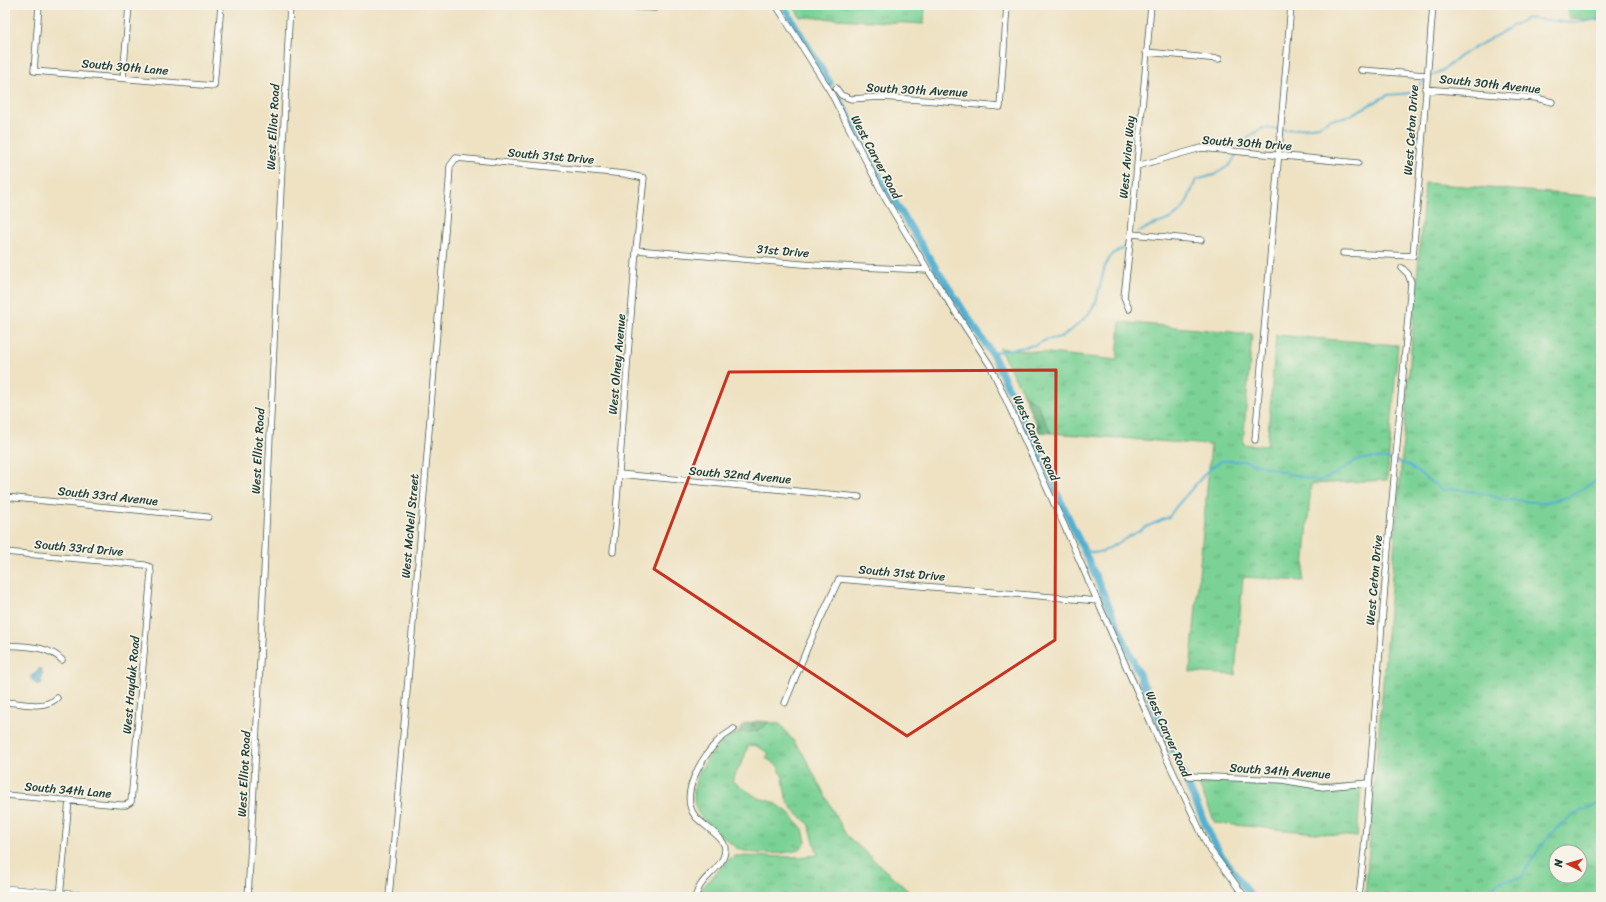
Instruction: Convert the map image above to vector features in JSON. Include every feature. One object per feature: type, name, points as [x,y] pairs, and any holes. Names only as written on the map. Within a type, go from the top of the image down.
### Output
[{"type":"street","name":"South 30th Lane","points":[[39,5],[34,71],[214,86],[221,5]]},
{"type":"street","points":[[123,78],[129,5]]},
{"type":"street","name":"West Elliot Road","points":[[248,897],[257,738],[278,238],[290,5]]},
{"type":"street","points":[[609,5],[655,8]]},
{"type":"street","name":"West Carver Road","points":[[776,5],[830,91],[885,198],[928,270],[990,365],[1208,847],[1245,897]]},
{"type":"street","name":"South 30th Avenue","points":[[836,88],[841,95],[851,99],[880,97],[937,100],[1000,107],[1007,5]]},
{"type":"street","name":"West Avion Way","points":[[1129,310],[1124,298],[1151,5]]},
{"type":"street","points":[[1255,440],[1292,5]]},
{"type":"street","name":"West Ceton Drive","points":[[1343,253],[1412,256],[1433,5]]},
{"type":"street","points":[[1146,52],[1219,59]]},
{"type":"street","name":"South 30th Avenue","points":[[1361,70],[1426,76]]},
{"type":"street","name":"South 30th Avenue","points":[[1425,89],[1536,98],[1552,102]]},
{"type":"street","name":"South 30th Drive","points":[[1137,166],[1201,148],[1358,163]]},
{"type":"street","name":"South 31st Drive","points":[[456,158],[625,174],[644,178]]},
{"type":"street","name":"West McNeil Street","points":[[389,897],[449,177],[450,166],[456,158]]},
{"type":"street","name":"West Olney Avenue","points":[[613,552],[636,250],[644,178]]},
{"type":"street","points":[[1131,234],[1201,240]]},
{"type":"street","name":"31st Drive","points":[[636,250],[814,265],[928,270]]},
{"type":"street","name":"West Ceton Drive","points":[[1359,897],[1411,282],[1408,274],[1402,268]]},
{"type":"street","name":"South 32nd Avenue","points":[[619,474],[859,497]]},
{"type":"street","name":"South 33rd Avenue","points":[[5,497],[208,517]]},
{"type":"street","name":"South 33rd Drive","points":[[5,552],[145,565],[150,567]]},
{"type":"street","name":"West Hayduk Road","points":[[129,804],[132,798],[152,573],[150,567]]},
{"type":"street","name":"South 31st Drive","points":[[785,703],[808,646],[839,579],[1098,601]]},
{"type":"street","points":[[5,645],[44,649],[56,654],[62,660]]},
{"type":"street","points":[[5,702],[39,705],[52,702],[57,698]]},
{"type":"street","points":[[695,897],[700,886],[724,858],[725,847],[722,839],[694,816],[689,804],[689,794],[694,778],[708,753],[720,739],[734,729]]},
{"type":"street","name":"South 34th Avenue","points":[[1189,776],[1282,780],[1323,787],[1369,783]]},
{"type":"street","name":"South 34th Lane","points":[[5,795],[108,804],[129,804]]},
{"type":"street","points":[[60,895],[69,800]]},
{"type":"street","points":[[5,889],[60,895],[97,897]]},
{"type":"highlighted area","points":[[1056,370],[1055,640],[907,736],[654,569],[729,372]]},
{"type":"green space","points":[[793,5],[925,5],[924,24],[800,17]]},
{"type":"green space","points":[[1569,5],[1601,5],[1601,21],[1568,18]]},
{"type":"green space","points":[[1425,183],[1601,197],[1601,897],[1365,897]]},
{"type":"green space","points":[[1120,322],[1252,334],[1243,444],[1267,446],[1276,335],[1398,345],[1387,480],[1311,484],[1303,581],[1243,577],[1235,675],[1190,672],[1211,445],[1051,433],[1037,404],[1024,395],[999,348],[1117,360]]},
{"type":"green space","points":[[1024,395],[1037,404],[1051,433],[1039,432]]},
{"type":"green space","points":[[757,721],[769,722],[756,731],[739,732],[744,724]]},
{"type":"green space","points":[[769,722],[780,724],[802,752],[846,835],[915,897],[699,897],[702,888],[729,859],[734,856],[799,857],[818,855],[809,824],[794,811],[786,798],[783,778],[778,766],[766,758],[769,753],[755,745],[748,746],[744,758],[732,781],[758,798],[774,802],[789,813],[803,829],[806,842],[804,846],[792,852],[785,853],[758,853],[742,850],[734,846],[701,817],[697,811],[694,795],[697,777],[706,761],[718,746],[732,735],[739,732],[760,729]]},
{"type":"green space","points":[[1212,781],[1288,785],[1324,789],[1361,787],[1357,837],[1215,823],[1199,785]]},
{"type":"water","points":[[40,668],[43,673],[41,675],[43,678],[40,680],[42,683],[38,686],[30,677]]},
{"type":"waterway","points":[[783,5],[830,83]]},
{"type":"waterway","points":[[1138,232],[1174,217],[1179,213],[1186,203],[1196,180],[1214,175],[1230,165],[1243,144],[1251,135],[1263,128],[1287,130],[1319,126],[1331,119],[1345,118],[1388,95],[1411,93],[1426,79],[1446,68],[1460,56],[1527,18],[1572,23],[1601,19]]},
{"type":"waterway","points":[[839,99],[888,191],[994,357],[1092,568],[1212,839],[1222,856],[1252,897]]},
{"type":"waterway","points":[[991,353],[1035,345],[1046,340],[1061,337],[1075,327],[1087,316],[1096,302],[1105,266],[1112,254],[1124,248],[1129,239]]},
{"type":"waterway","points":[[1084,551],[1095,553],[1104,551],[1146,527],[1169,517],[1210,468],[1221,461],[1245,461],[1319,481],[1333,475],[1357,460],[1371,458],[1388,459],[1408,465],[1442,490],[1457,489],[1486,494],[1501,499],[1543,503],[1568,497],[1592,483],[1601,480]]},
{"type":"waterway","points":[[1486,897],[1498,882],[1522,877],[1545,841],[1564,822],[1587,808],[1601,804]]}]
